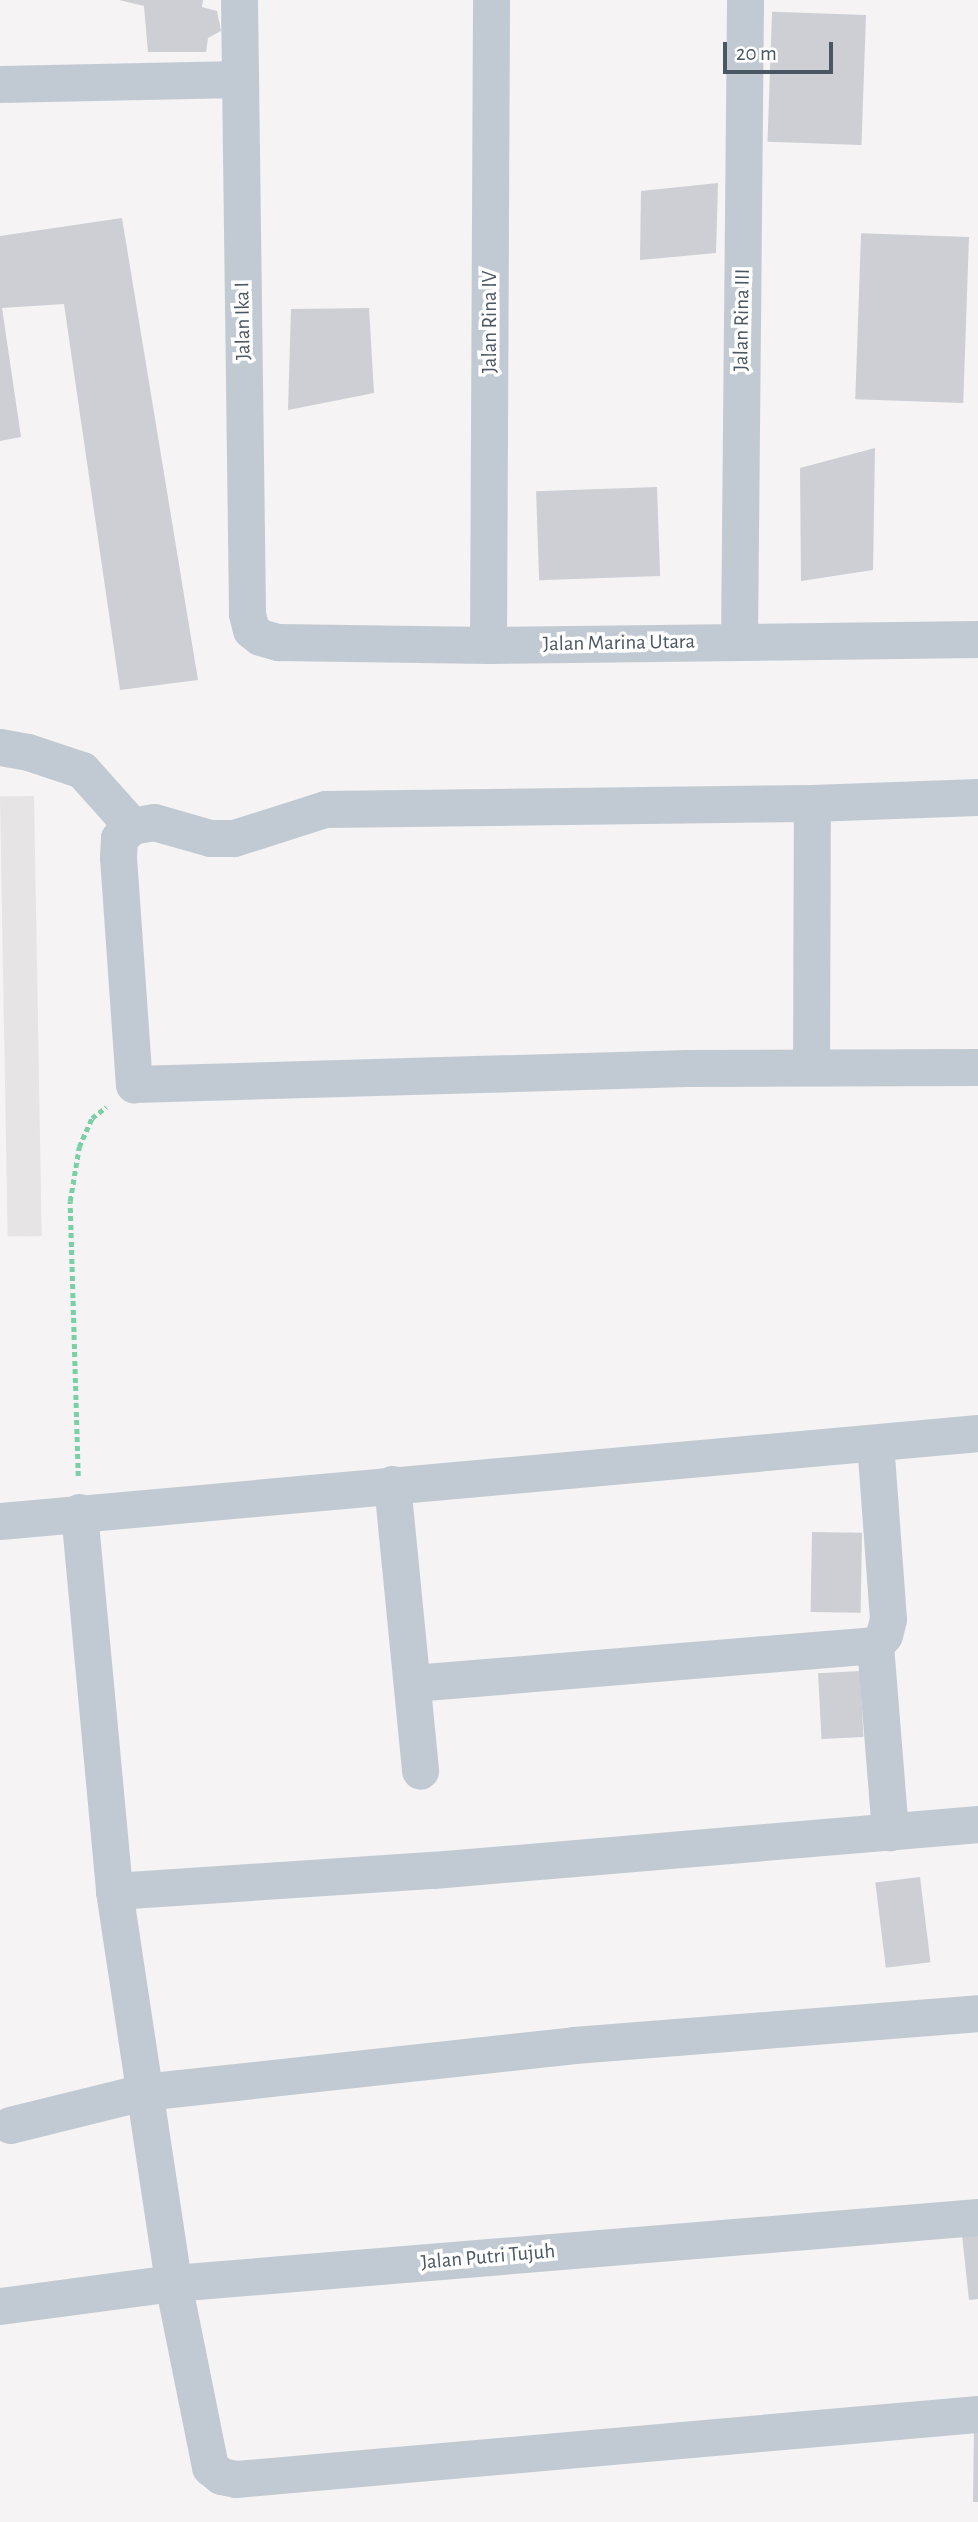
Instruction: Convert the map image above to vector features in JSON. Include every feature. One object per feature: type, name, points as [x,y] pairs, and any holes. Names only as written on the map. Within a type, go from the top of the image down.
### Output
[{"type":"street","name":"Jalan Ika I","points":[[239,0],[247,614],[251,630],[260,637]]},
{"type":"street","name":"Jalan Rina IV","points":[[488,645],[491,0]]},
{"type":"street","name":"Jalan Rina III","points":[[738,641],[745,0]]},
{"type":"street","points":[[0,84],[240,79]]},
{"type":"street","name":"Jalan Marina Utara","points":[[260,637],[278,642],[488,645],[978,639]]},
{"type":"street","points":[[0,747],[28,752],[82,770],[132,827]]},
{"type":"street","points":[[978,797],[812,803],[325,809],[234,838],[210,838],[154,822],[132,827],[119,838],[118,857],[134,1084],[686,1068],[978,1067]]},
{"type":"street","points":[[811,1067],[812,803]]},
{"type":"street","points":[[0,1521],[978,1433]]},
{"type":"street","points":[[413,1683],[875,1645],[884,1635],[888,1619],[875,1443]]},
{"type":"street","points":[[392,1484],[420,1771]]},
{"type":"street","points":[[79,1512],[114,1891],[173,2283],[210,2467],[221,2476],[236,2479],[978,2414]]},
{"type":"street","points":[[875,1645],[890,1832]]},
{"type":"street","points":[[114,1891],[447,1869],[978,1824]]},
{"type":"street","points":[[10,2125],[143,2092],[574,2045],[978,2013]]},
{"type":"street","name":"Jalan Putri Tujuh","points":[[0,2306],[173,2283],[978,2217]]},
{"type":"path","points":[[79,1512],[70,1201],[79,1147],[92,1118],[134,1084]]},
{"type":"shaded area","points":[[34,796],[42,1236],[8,1237],[0,797]]},
{"type":"building","points":[[119,0],[203,0],[202,7],[217,11],[221,31],[208,38],[206,52],[148,52],[144,6]]},
{"type":"building","points":[[772,12],[866,15],[861,145],[768,142]]},
{"type":"building","points":[[718,183],[716,253],[640,260],[641,191]]},
{"type":"building","points":[[122,218],[198,680],[120,690],[64,304],[2,308],[21,437],[0,441],[0,236]]},
{"type":"building","points":[[861,233],[969,237],[963,403],[855,399]]},
{"type":"building","points":[[369,308],[374,393],[288,410],[291,309]]},
{"type":"building","points":[[875,448],[873,570],[801,581],[800,468]]},
{"type":"building","points":[[657,487],[660,576],[539,580],[536,491]]},
{"type":"building","points":[[812,1532],[862,1533],[861,1613],[811,1612]]},
{"type":"building","points":[[860,1671],[863,1737],[822,1739],[818,1673]]},
{"type":"building","points":[[920,1877],[930,1962],[886,1968],[875,1882]]},
{"type":"building","points":[[978,2233],[978,2299],[969,2300],[962,2235]]},
{"type":"building","points":[[974,2423],[978,2423],[978,2502],[973,2502]]}]
